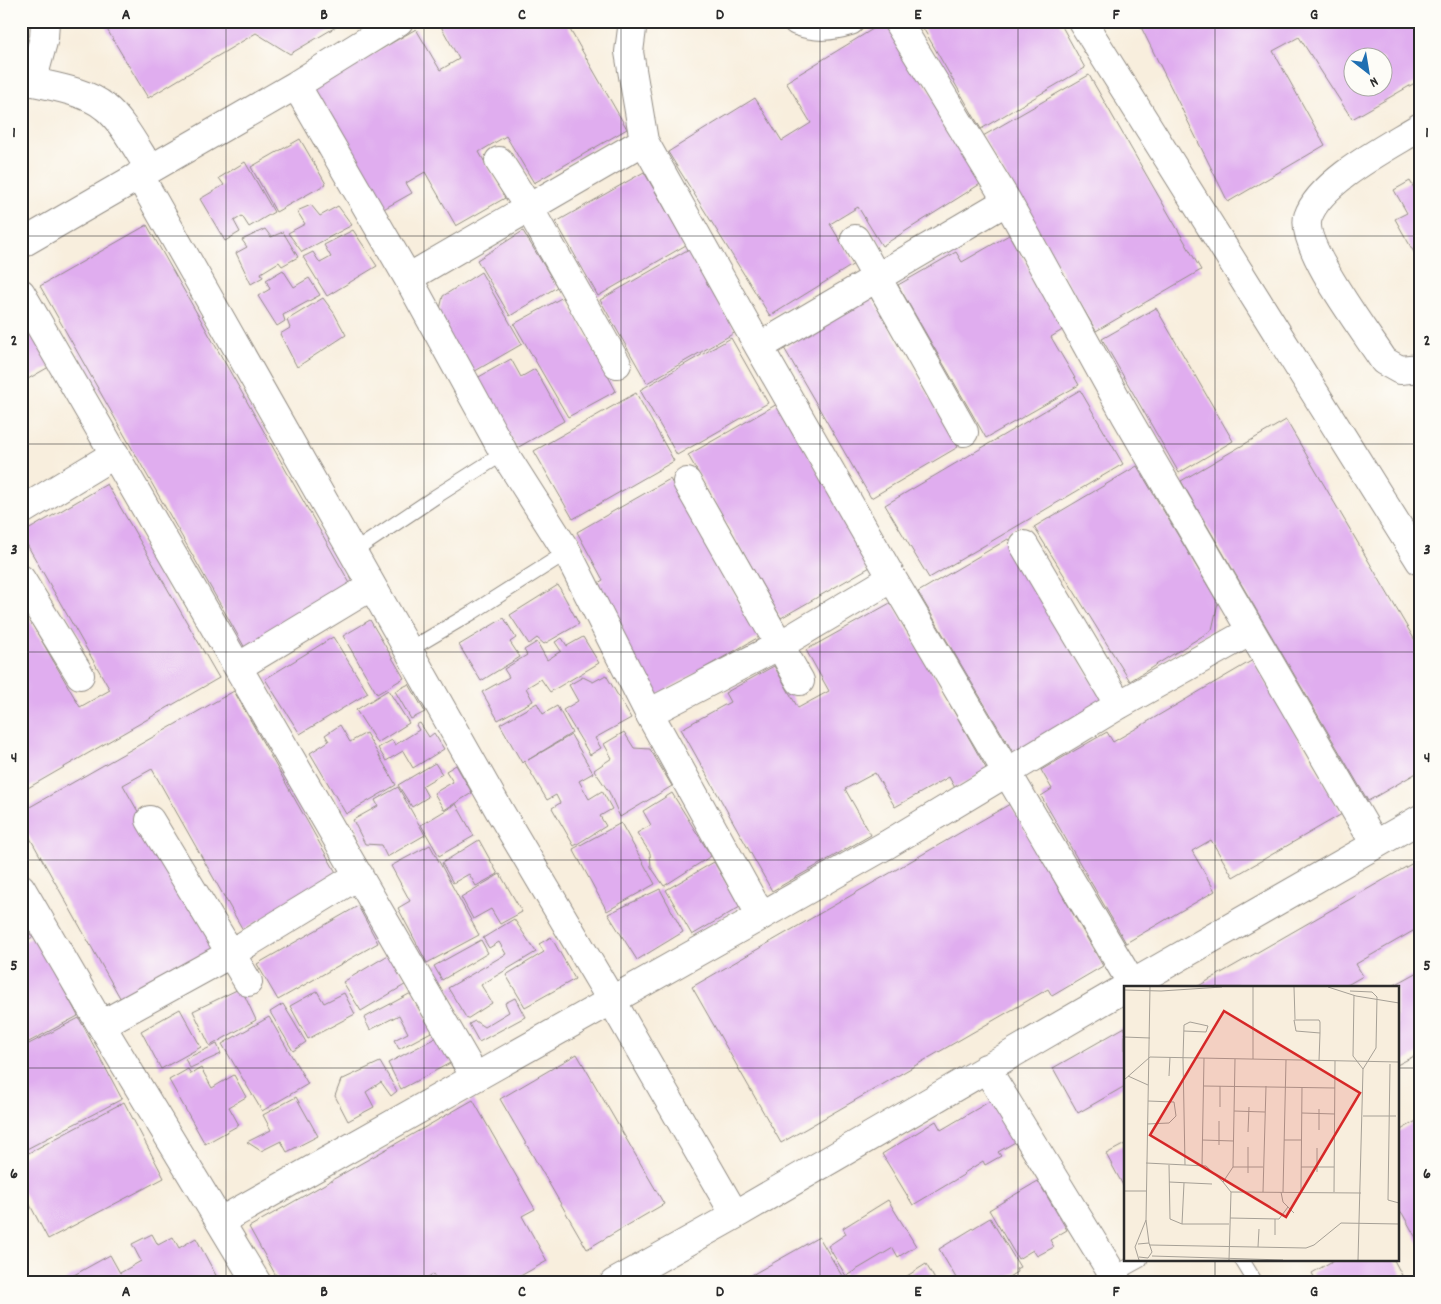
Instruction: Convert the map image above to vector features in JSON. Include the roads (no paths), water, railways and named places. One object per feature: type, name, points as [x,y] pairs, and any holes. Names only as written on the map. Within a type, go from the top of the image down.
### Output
[{"type":"street","points":[[45,21],[44,38],[27,81],[85,96],[104,106],[114,115],[372,586],[499,810],[735,1215]]},
{"type":"street","points":[[21,244],[296,85],[399,21]]},
{"type":"street","points":[[633,21],[629,52],[644,141],[759,347],[1006,772],[1126,986]]},
{"type":"street","points":[[797,21],[809,25],[833,26],[850,21]]},
{"type":"street","points":[[897,21],[1008,201],[1126,416],[1375,844]]},
{"type":"street","points":[[1082,21],[1420,561]]},
{"type":"street","points":[[296,85],[408,278],[504,453],[567,552],[648,713],[761,916]]},
{"type":"street","points":[[1420,127],[1339,178],[1315,204],[1307,219],[1311,244],[1320,264],[1384,361],[1400,370],[1420,368]]},
{"type":"street","points":[[408,278],[644,141]]},
{"type":"street","points":[[498,161],[529,208],[617,364]]},
{"type":"street","points":[[759,347],[1008,201]]},
{"type":"street","points":[[855,238],[964,432]]},
{"type":"street","points":[[21,293],[475,1077]]},
{"type":"street","points":[[21,511],[115,454]]},
{"type":"street","points":[[687,482],[800,681]]},
{"type":"street","points":[[1024,545],[1119,705]]},
{"type":"street","points":[[648,713],[780,646],[892,578]]},
{"type":"street","points":[[21,579],[80,675]]},
{"type":"street","points":[[238,667],[372,586]]},
{"type":"street","points":[[221,1221],[888,844],[1119,705],[1251,631]]},
{"type":"street","points":[[1129,986],[1420,819]]},
{"type":"street","points":[[150,820],[248,982]]},
{"type":"street","points":[[101,1024],[230,954],[359,875]]},
{"type":"street","points":[[21,888],[257,1283]]},
{"type":"street","points":[[614,1283],[735,1215],[1124,989]]},
{"type":"street","points":[[986,1068],[1110,1280]]},
{"type":"lane","points":[[353,552],[435,496],[504,453]]},
{"type":"lane","points":[[409,650],[567,552]]},
{"type":"lane","points":[[1110,1280],[1137,1262]]},
{"type":"lane","points":[[1243,1262],[1256,1283]]}]
